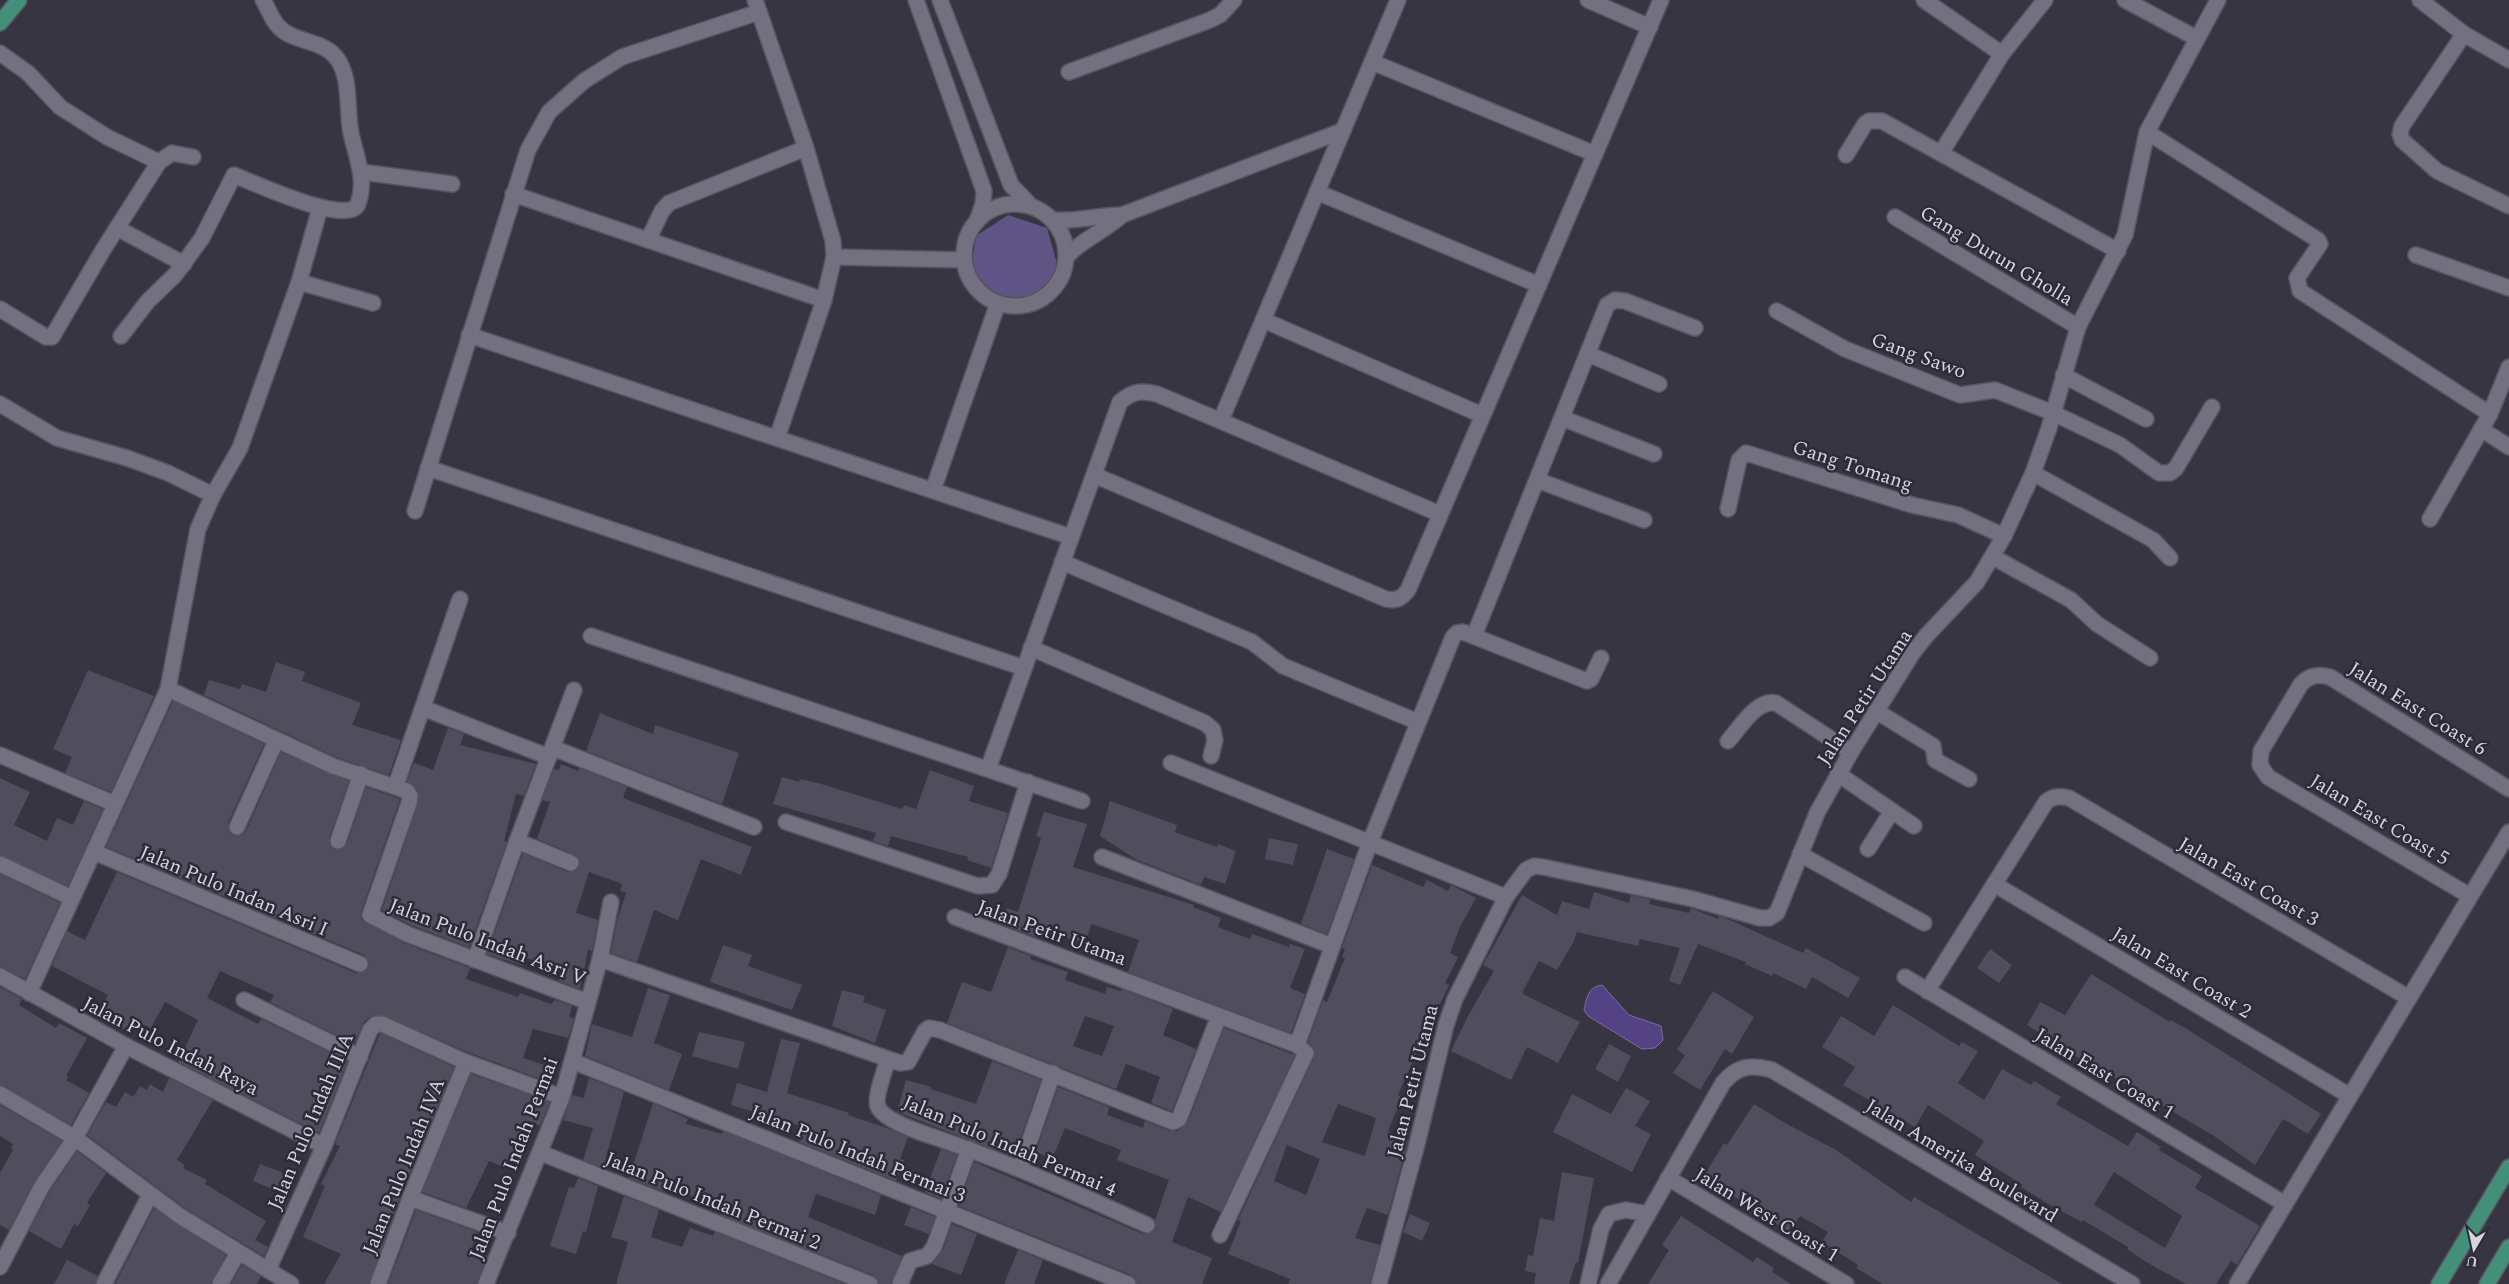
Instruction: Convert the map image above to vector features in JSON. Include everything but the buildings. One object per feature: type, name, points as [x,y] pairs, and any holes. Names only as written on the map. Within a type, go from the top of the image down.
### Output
[{"type":"main road","points":[[0,23],[18,0]]},
{"type":"main road","points":[[2439,1284],[2509,1167]]},
{"type":"main road","points":[[2487,1284],[2509,1247]]},
{"type":"street","points":[[121,336],[148,301],[184,264],[202,238],[234,175],[320,208],[346,212],[354,209],[358,204],[362,172],[351,133],[345,80],[336,56],[322,45],[290,34],[278,26],[263,0]]},
{"type":"street","points":[[916,0],[984,191],[983,204],[978,218],[969,231],[964,245],[964,260],[971,282],[987,298],[998,303],[1022,306],[1045,297],[1061,279],[1067,256],[1064,236],[1054,220],[1043,211],[1016,203],[1002,205],[989,210],[978,218]]},
{"type":"street","points":[[940,0],[996,152],[1011,184],[1030,206]]},
{"type":"street","points":[[1069,72],[1210,20],[1220,15],[1234,0]]},
{"type":"street","points":[[1221,420],[1398,0]]},
{"type":"street","points":[[1588,0],[1650,26]]},
{"type":"street","points":[[1094,475],[1386,599],[1395,600],[1402,598],[1408,590],[1661,0]]},
{"type":"street","points":[[1924,0],[2002,54]]},
{"type":"street","points":[[1941,153],[2002,54],[2044,0]]},
{"type":"street","points":[[2124,0],[2196,38]]},
{"type":"street","name":"Jalan Petir Utama","points":[[1379,1284],[1454,998],[1506,897],[1526,870],[1534,866],[1693,899],[1769,918],[1777,913],[1817,813],[1851,752],[1921,642],[1977,582],[1994,557],[2033,473],[2078,327],[2125,235],[2132,210],[2136,177],[2147,132],[2218,0]]},
{"type":"street","points":[[2420,0],[2464,34],[2509,60]]},
{"type":"street","points":[[415,511],[528,150],[549,112],[584,80],[622,57],[757,6],[806,148],[833,241],[834,257],[824,300],[777,438]]},
{"type":"street","points":[[2464,34],[2402,126],[2401,137],[2437,171],[2509,206]]},
{"type":"street","points":[[4,56],[28,73],[60,107],[107,137],[159,162]]},
{"type":"street","points":[[1372,62],[1595,154]]},
{"type":"street","points":[[1846,155],[1865,124],[1875,120],[1882,121],[2118,251]]},
{"type":"street","points":[[1054,220],[1079,221],[1108,215],[1122,215],[1342,131]]},
{"type":"street","points":[[2147,132],[2318,240],[2320,244],[2297,278],[2300,291],[2490,414]]},
{"type":"street","points":[[648,240],[662,212],[669,203],[806,148]]},
{"type":"street","points":[[973,160],[996,152]]},
{"type":"street","points":[[0,309],[52,338],[117,228],[159,162],[172,153],[193,157]]},
{"type":"street","points":[[362,172],[452,184]]},
{"type":"street","points":[[1318,192],[1539,285]]},
{"type":"street","points":[[514,194],[824,300]]},
{"type":"street","points":[[29,993],[168,689],[198,530],[213,495],[240,448],[299,282],[320,208]]},
{"type":"street","points":[[1067,256],[1086,239],[1111,226],[1122,215]]},
{"type":"street","name":"Gang Durun Gholla","points":[[1895,217],[2078,327]]},
{"type":"street","points":[[117,228],[184,264]]},
{"type":"street","points":[[2416,255],[2509,288]]},
{"type":"street","points":[[834,257],[964,260]]},
{"type":"street","points":[[299,282],[372,303]]},
{"type":"street","points":[[1474,636],[1607,305],[1615,300],[1625,301],[1695,328]]},
{"type":"street","points":[[933,490],[998,303]]},
{"type":"street","name":"Gang Sawo","points":[[1777,311],[1845,349],[1960,395],[1995,390],[2053,413],[2120,445],[2140,461],[2165,474],[2176,468],[2212,407]]},
{"type":"street","points":[[1263,320],[1482,415]]},
{"type":"street","points":[[469,336],[1071,537]]},
{"type":"street","points":[[1588,354],[1659,384]]},
{"type":"street","points":[[2430,519],[2490,414],[2509,367]]},
{"type":"street","points":[[2063,375],[2146,419]]},
{"type":"street","points":[[988,769],[1120,402],[1130,393],[1143,390],[1158,394],[1440,514]]},
{"type":"street","points":[[0,404],[57,438],[160,470],[213,495]]},
{"type":"street","points":[[1562,418],[1654,454]]},
{"type":"street","points":[[2481,429],[2509,447]]},
{"type":"street","name":"Gang Tomang","points":[[1728,509],[1739,460],[1746,452],[1912,505],[1958,515],[2004,536]]},
{"type":"street","points":[[428,468],[1024,668]]},
{"type":"street","points":[[2033,473],[2153,540],[2170,558]]},
{"type":"street","points":[[1537,480],[1644,520]]},
{"type":"street","points":[[1994,557],[2071,600],[2097,624],[2150,658]]},
{"type":"street","points":[[1062,562],[1252,642],[1283,666],[1418,722]]},
{"type":"street","points":[[168,689],[333,766],[396,785],[460,599]]},
{"type":"street","points":[[1220,1235],[1306,1053],[1297,1045],[1370,842],[1453,637],[1457,633],[1463,632],[1587,681],[1591,679],[1601,658]]},
{"type":"street","points":[[591,636],[1082,800]]},
{"type":"street","points":[[1031,648],[1205,723],[1213,730],[1215,740],[1211,756]]},
{"type":"street","name":"Jalan East Coast 5","points":[[2330,677],[2315,675],[2306,678],[2300,684],[2261,751],[2260,765],[2268,777],[2470,896]]},
{"type":"street","name":"Jalan East Coast 6","points":[[2330,677],[2509,789]]},
{"type":"street","points":[[475,960],[517,841],[574,690]]},
{"type":"street","points":[[1728,742],[1758,707],[1770,702],[1776,703],[1851,752]]},
{"type":"street","points":[[423,708],[754,827]]},
{"type":"street","points":[[1876,711],[1933,746],[1935,760],[1969,779]]},
{"type":"street","points":[[237,826],[276,741]]},
{"type":"street","points":[[0,755],[115,804]]},
{"type":"street","points":[[1171,763],[1506,897]]},
{"type":"street","points":[[338,841],[361,774]]},
{"type":"street","points":[[1838,774],[1914,826]]},
{"type":"street","points":[[786,822],[978,886],[992,886],[999,874],[1028,782]]},
{"type":"street","name":"Jalan Pulo Indah Asri V","points":[[396,785],[407,791],[410,796],[369,911],[373,918],[407,934],[588,1002]]},
{"type":"street","name":"Jalan East Coast 3","points":[[1994,884],[2046,802],[2057,797],[2069,798],[2409,998]]},
{"type":"street","points":[[1868,849],[1892,811]]},
{"type":"street","points":[[2237,1284],[2509,832]]},
{"type":"street","points":[[517,841],[571,863]]},
{"type":"street","name":"Jalan Pulo Indan Asri I","points":[[94,852],[360,964]]},
{"type":"street","points":[[1800,854],[1924,923]]},
{"type":"street","points":[[1102,857],[1332,946]]},
{"type":"street","points":[[0,864],[72,898]]},
{"type":"street","points":[[1927,991],[1994,884]]},
{"type":"street","name":"Jalan East Coast 2","points":[[1994,884],[2350,1096]]},
{"type":"street","name":"Jalan Pulo Indah Permai","points":[[486,1284],[541,1154],[562,1097],[600,959],[611,902]]},
{"type":"street","name":"Jalan Petir Utama","points":[[955,917],[1297,1045]]},
{"type":"street","name":"Jalan Pulo Indah Permai 4","points":[[600,959],[888,1059],[908,1062],[925,1031],[934,1028],[1054,1073]]},
{"type":"street","name":"Jalan Pulo Indah Raya","points":[[0,976],[126,1046],[324,1146]]},
{"type":"street","name":"Jalan East Coast 1","points":[[1905,977],[2285,1204]]},
{"type":"street","points":[[244,1000],[360,1057]]},
{"type":"street","points":[[1020,1169],[1054,1073],[1165,1120],[1172,1122],[1179,1119],[1219,1016]]},
{"type":"street","name":"Jalan Pulo Indah IIIA","points":[[268,1270],[324,1146],[370,1030],[376,1024],[382,1024],[466,1062]]},
{"type":"street","points":[[0,1267],[42,1186],[74,1138],[126,1046]]},
{"type":"street","name":"Jalan Pulo Indah Permai 4","points":[[888,1059],[878,1096],[878,1107],[883,1113],[917,1131],[1020,1169],[1147,1225]]},
{"type":"street","name":"Jalan Pulo Indah Permai 3","points":[[572,1061],[948,1210],[1128,1284]]},
{"type":"street","points":[[466,1062],[562,1097]]},
{"type":"street","name":"Jalan Pulo Indah IVA","points":[[378,1284],[410,1198],[466,1062]]},
{"type":"street","name":"Jalan Amerika Boulevard","points":[[1668,1178],[1723,1082],[1732,1072],[1744,1067],[1758,1066],[1772,1070],[2132,1284]]},
{"type":"street","points":[[0,1094],[74,1138],[150,1195],[238,1253],[291,1284]]},
{"type":"street","points":[[900,1284],[910,1261],[927,1256],[930,1252],[948,1210],[969,1149]]},
{"type":"street","name":"Jalan Pulo Indah Permai 2","points":[[541,1154],[870,1284]]},
{"type":"street","points":[[1608,1284],[1668,1178]]},
{"type":"street","name":"Jalan West Coast 1","points":[[1668,1178],[1846,1284]]},
{"type":"street","points":[[104,1284],[150,1195]]},
{"type":"street","points":[[410,1198],[508,1233]]},
{"type":"street","points":[[1588,1284],[1601,1229],[1609,1214],[1626,1210],[1648,1214]]},
{"type":"street","points":[[220,1284],[238,1253]]},
{"type":"shaded area","points":[[1008,215],[1047,228],[1058,267],[1036,303],[1000,306],[970,277],[976,236]]},
{"type":"shaded area","points":[[1602,985],[1629,1015],[1661,1026],[1663,1040],[1655,1048],[1642,1049],[1588,1016],[1584,1010],[1589,993],[1597,986]]}]
